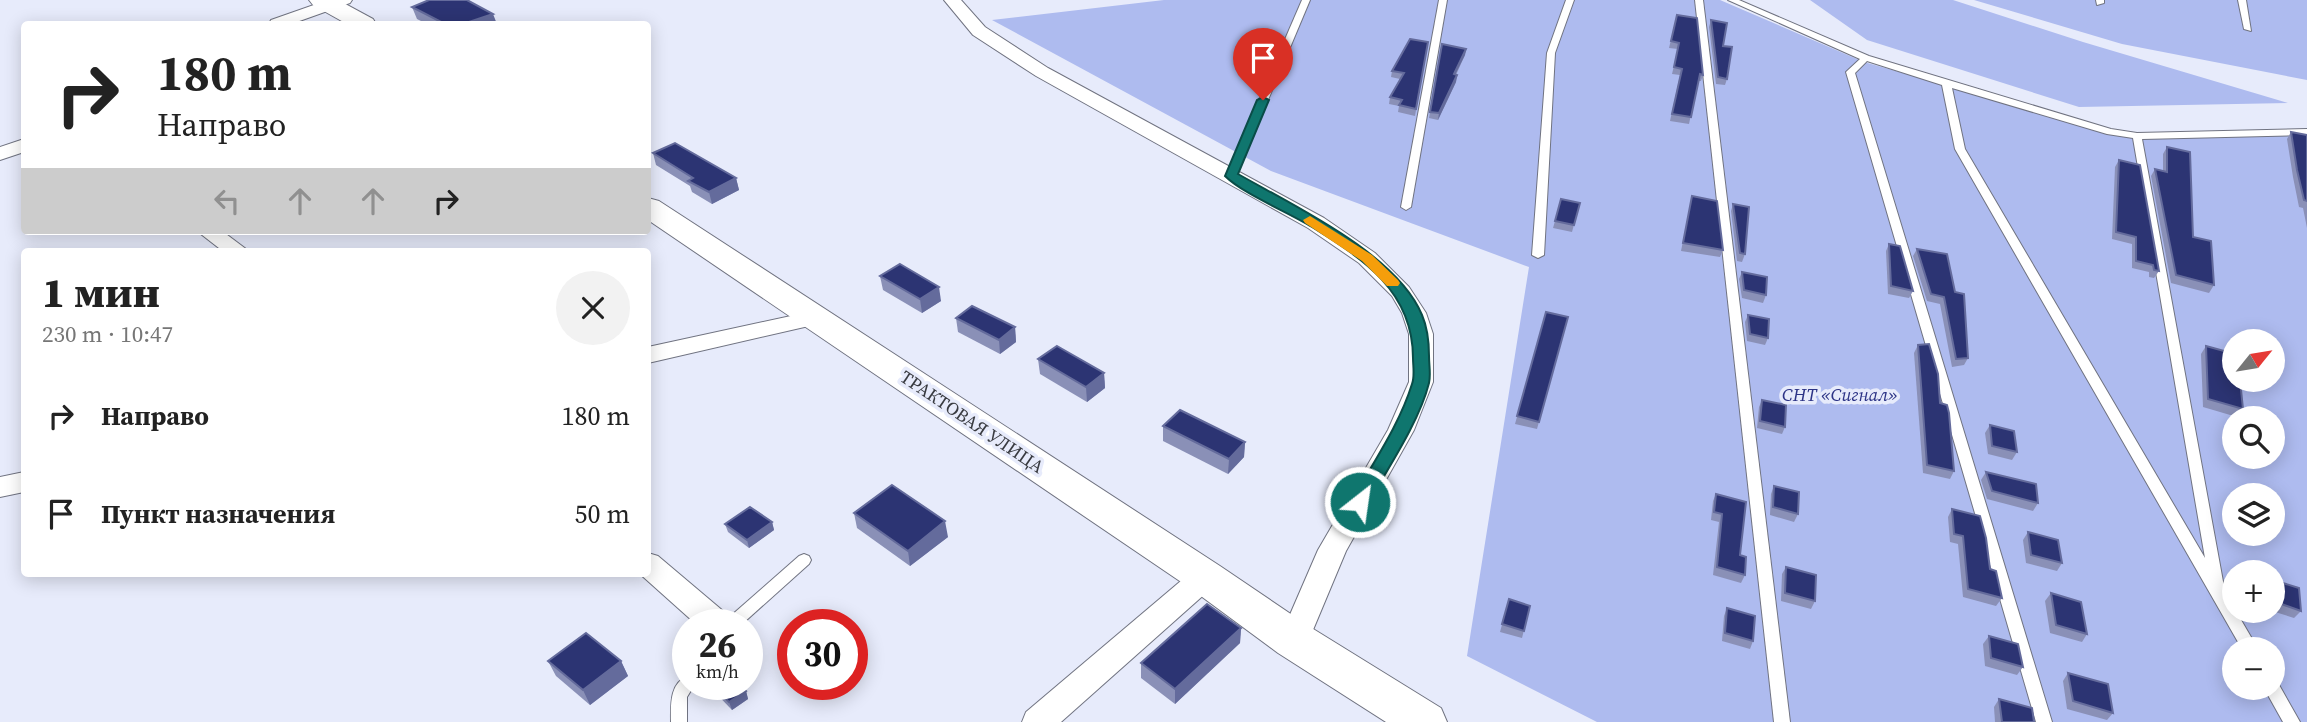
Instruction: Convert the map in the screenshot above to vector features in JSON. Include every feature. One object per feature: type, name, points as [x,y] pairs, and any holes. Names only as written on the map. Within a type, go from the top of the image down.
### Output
[{"type":"main road","points":[[331,2],[360,21]]},
{"type":"main road","name":"ТРАКТОВАЯ УЛИЦА","points":[[651,209],[1205,577],[1294,640],[1424,722]]},
{"type":"street","points":[[952,0],[979,31],[1042,72],[1315,223],[1367,258],[1402,292],[1414,313],[1421,334],[1421,382],[1401,430],[1332,550],[1294,640]]},
{"type":"street","points":[[284,21],[331,2]]},
{"type":"street","points":[[0,154],[21,146]]},
{"type":"street","points":[[214,235],[233,248]]},
{"type":"street","points":[[651,354],[814,318]]},
{"type":"street","points":[[0,487],[21,483]]},
{"type":"street","points":[[651,567],[700,609]]},
{"type":"street","points":[[1038,722],[1205,577]]},
{"type":"lane","points":[[1231,176],[1306,0]]},
{"type":"lane","points":[[1406,207],[1443,0]]},
{"type":"lane","points":[[1538,255],[1551,53],[1570,0]]},
{"type":"lane","points":[[1699,0],[1782,722]]},
{"type":"lane","points":[[1732,0],[1866,58],[2110,132],[2137,136],[2307,132]]},
{"type":"lane","points":[[2242,0],[2248,29]]},
{"type":"lane","points":[[1866,58],[1850,72],[2043,722]]},
{"type":"lane","points":[[1946,83],[1960,149],[2243,637]]},
{"type":"lane","points":[[2137,136],[2219,596]]},
{"type":"lane","points":[[748,609],[804,560]]},
{"type":"lane","points":[[679,700],[679,722]]},
{"type":"lane","points":[[2279,700],[2292,722]]},
{"type":"green space","name":"СНТ «Сигнал»","points":[[1164,0],[1720,0],[1864,62],[2130,137],[2307,131],[2307,722],[1597,722],[1467,656],[1529,267],[1271,171],[992,20]]},
{"type":"green space","points":[[1810,0],[1953,0],[2288,103],[2079,107],[1867,40]]},
{"type":"green space","points":[[1974,0],[2307,0],[2307,80],[2122,44]]},
{"type":"building","points":[[429,0],[467,0],[493,14],[472,21],[439,21],[412,7]]},
{"type":"building","points":[[1677,15],[1697,18],[1703,75],[1700,74],[1691,117],[1672,114],[1682,69],[1674,67],[1679,43],[1671,41]]},
{"type":"building","points":[[1711,20],[1727,23],[1723,46],[1732,47],[1727,79],[1718,77]]},
{"type":"building","points":[[1410,39],[1428,42],[1416,109],[1399,105],[1402,100],[1390,97],[1404,73],[1392,71]]},
{"type":"building","points":[[1442,44],[1466,49],[1439,113],[1430,112]]},
{"type":"building","points":[[2291,132],[2307,135],[2307,201],[2304,200],[2297,170]]},
{"type":"building","points":[[675,143],[736,178],[709,192],[688,181],[693,178],[653,153]]},
{"type":"building","points":[[2167,147],[2190,152],[2193,237],[2211,241],[2214,285],[2176,275],[2155,169],[2167,172]]},
{"type":"building","points":[[2119,160],[2140,165],[2159,271],[2154,270],[2153,265],[2136,261],[2136,237],[2116,232]]},
{"type":"building","points":[[1692,196],[1717,201],[1723,250],[1683,243]]},
{"type":"building","points":[[1561,199],[1580,203],[1574,225],[1555,221]]},
{"type":"building","points":[[1733,204],[1749,207],[1745,254],[1740,253]]},
{"type":"building","points":[[1889,244],[1900,246],[1913,291],[1891,286]]},
{"type":"building","points":[[1917,249],[1947,254],[1955,292],[1964,294],[1968,358],[1956,359],[1944,297],[1931,294]]},
{"type":"building","points":[[900,264],[939,287],[920,299],[880,276]]},
{"type":"building","points":[[1742,272],[1767,277],[1766,295],[1744,290]]},
{"type":"building","points":[[972,306],[1015,327],[999,340],[956,318]]},
{"type":"building","points":[[1546,312],[1568,317],[1539,422],[1517,416]]},
{"type":"building","points":[[1748,315],[1769,319],[1768,338],[1750,334]]},
{"type":"building","points":[[1929,344],[1938,374],[1940,403],[1947,405],[1949,413],[1954,471],[1927,465],[1918,345]]},
{"type":"building","points":[[1057,346],[1104,373],[1086,387],[1038,359]]},
{"type":"building","points":[[2206,346],[2222,350],[2222,392],[2241,392],[2243,406],[2208,399]]},
{"type":"building","points":[[1762,400],[1786,405],[1785,427],[1760,421]]},
{"type":"building","points":[[1180,410],[1245,442],[1229,459],[1163,426]]},
{"type":"building","points":[[1990,425],[2014,431],[2017,452],[1992,446]]},
{"type":"building","points":[[1986,472],[2036,484],[2038,503],[1992,491]]},
{"type":"building","points":[[892,485],[945,521],[908,551],[854,513]]},
{"type":"building","points":[[1774,486],[1799,492],[1798,514],[1773,507]]},
{"type":"building","points":[[1716,494],[1746,502],[1740,555],[1746,557],[1745,575],[1717,567],[1722,514],[1714,512]]},
{"type":"building","points":[[750,507],[772,522],[747,540],[725,524]]},
{"type":"building","points":[[1952,509],[1980,516],[1990,569],[1996,571],[2002,598],[1968,589],[1963,536],[1954,534]]},
{"type":"building","points":[[2028,532],[2058,540],[2062,563],[2031,555]]},
{"type":"building","points":[[1786,567],[1816,575],[1815,601],[1785,593]]},
{"type":"building","points":[[2285,584],[2299,588],[2301,611],[2285,605]]},
{"type":"building","points":[[2051,593],[2081,602],[2087,634],[2056,625]]},
{"type":"building","points":[[1509,599],[1530,606],[1524,631],[1502,624]]},
{"type":"building","points":[[1207,604],[1241,628],[1175,689],[1141,663]]},
{"type":"building","points":[[1727,608],[1755,616],[1753,641],[1725,633]]},
{"type":"building","points":[[586,633],[621,661],[583,690],[548,661]]},
{"type":"building","points":[[1989,636],[2018,644],[2023,667],[1991,658]]},
{"type":"building","points":[[2068,673],[2108,684],[2113,713],[2073,701]]},
{"type":"building","points":[[1999,699],[2032,708],[2034,722],[2002,722]]},
{"type":"slow traffic","points":[[1310,220],[1367,258],[1393,283]]},
{"type":"route","points":[[1263,100],[1231,176],[1315,223],[1367,258],[1402,292],[1414,313],[1421,334],[1421,382],[1401,430],[1360,502]]}]
